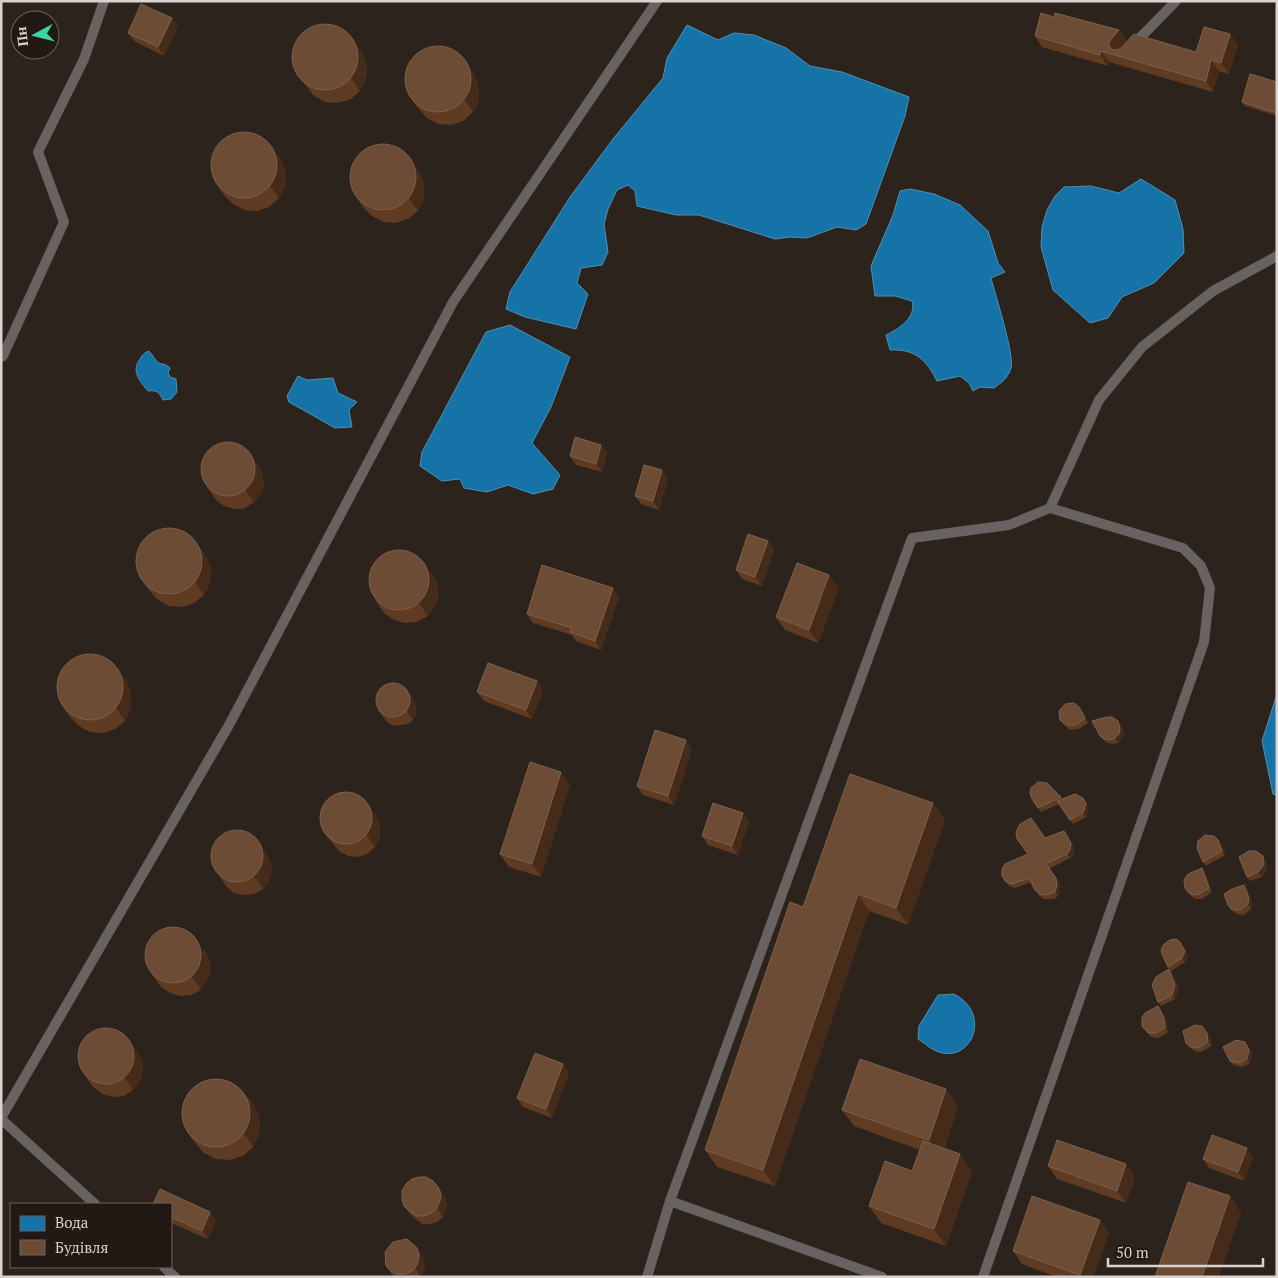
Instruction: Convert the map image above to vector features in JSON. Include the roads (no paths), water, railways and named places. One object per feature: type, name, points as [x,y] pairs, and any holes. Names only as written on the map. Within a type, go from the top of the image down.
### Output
[{"type":"lane","points":[[1,357],[64,222],[38,152],[84,59],[104,1]]},
{"type":"lane","points":[[94,1203],[1,1119],[229,725],[453,302],[657,1]]},
{"type":"lane","points":[[1124,55],[1176,1]]},
{"type":"lane","points":[[1050,508],[1098,400],[1142,347],[1213,291],[1277,256]]},
{"type":"lane","points":[[647,1277],[670,1201],[912,538],[1009,525],[1050,508],[1183,548],[1200,566],[1210,588],[1204,642],[983,1277]]},
{"type":"lane","points":[[670,1201],[882,1277]]},
{"type":"lane","points":[[165,1268],[174,1277]]},
{"type":"water","points":[[687,25],[718,40],[734,33],[754,35],[786,48],[810,66],[842,72],[909,97],[905,116],[866,224],[856,230],[837,227],[807,238],[790,237],[775,239],[699,215],[676,215],[637,206],[635,191],[628,185],[617,190],[608,209],[604,224],[608,252],[602,265],[581,268],[577,283],[588,294],[576,329],[525,317],[506,309],[510,292],[570,197],[613,139],[663,78],[667,58]]},
{"type":"water","points":[[1141,179],[1175,200],[1183,229],[1184,253],[1154,283],[1122,297],[1108,318],[1090,323],[1053,290],[1041,247],[1042,227],[1047,210],[1055,196],[1064,187],[1091,186],[1119,193]]},
{"type":"water","points":[[910,189],[934,194],[960,205],[988,231],[998,263],[1005,272],[991,278],[1011,361],[1011,368],[1008,374],[994,388],[980,387],[973,391],[969,383],[960,376],[937,381],[929,367],[919,357],[906,351],[890,350],[886,335],[906,322],[912,312],[912,301],[895,296],[875,296],[871,266],[893,215],[900,191]]},
{"type":"water","points":[[510,325],[570,357],[551,407],[532,443],[560,475],[553,489],[533,494],[508,485],[487,492],[464,488],[460,479],[442,481],[420,466],[422,452],[486,332]]},
{"type":"water","points":[[149,351],[158,363],[170,368],[168,373],[170,377],[176,379],[177,392],[171,399],[163,400],[157,392],[148,391],[137,375],[137,363]]},
{"type":"water","points":[[298,376],[307,380],[333,378],[338,393],[357,402],[349,410],[352,427],[335,428],[289,402],[287,396]]},
{"type":"water","points":[[1277,694],[1277,795],[1273,794],[1262,741]]},
{"type":"water","points":[[954,994],[966,1002],[972,1013],[975,1024],[973,1034],[961,1050],[951,1053],[939,1052],[918,1039],[919,1026],[938,995]]}]
